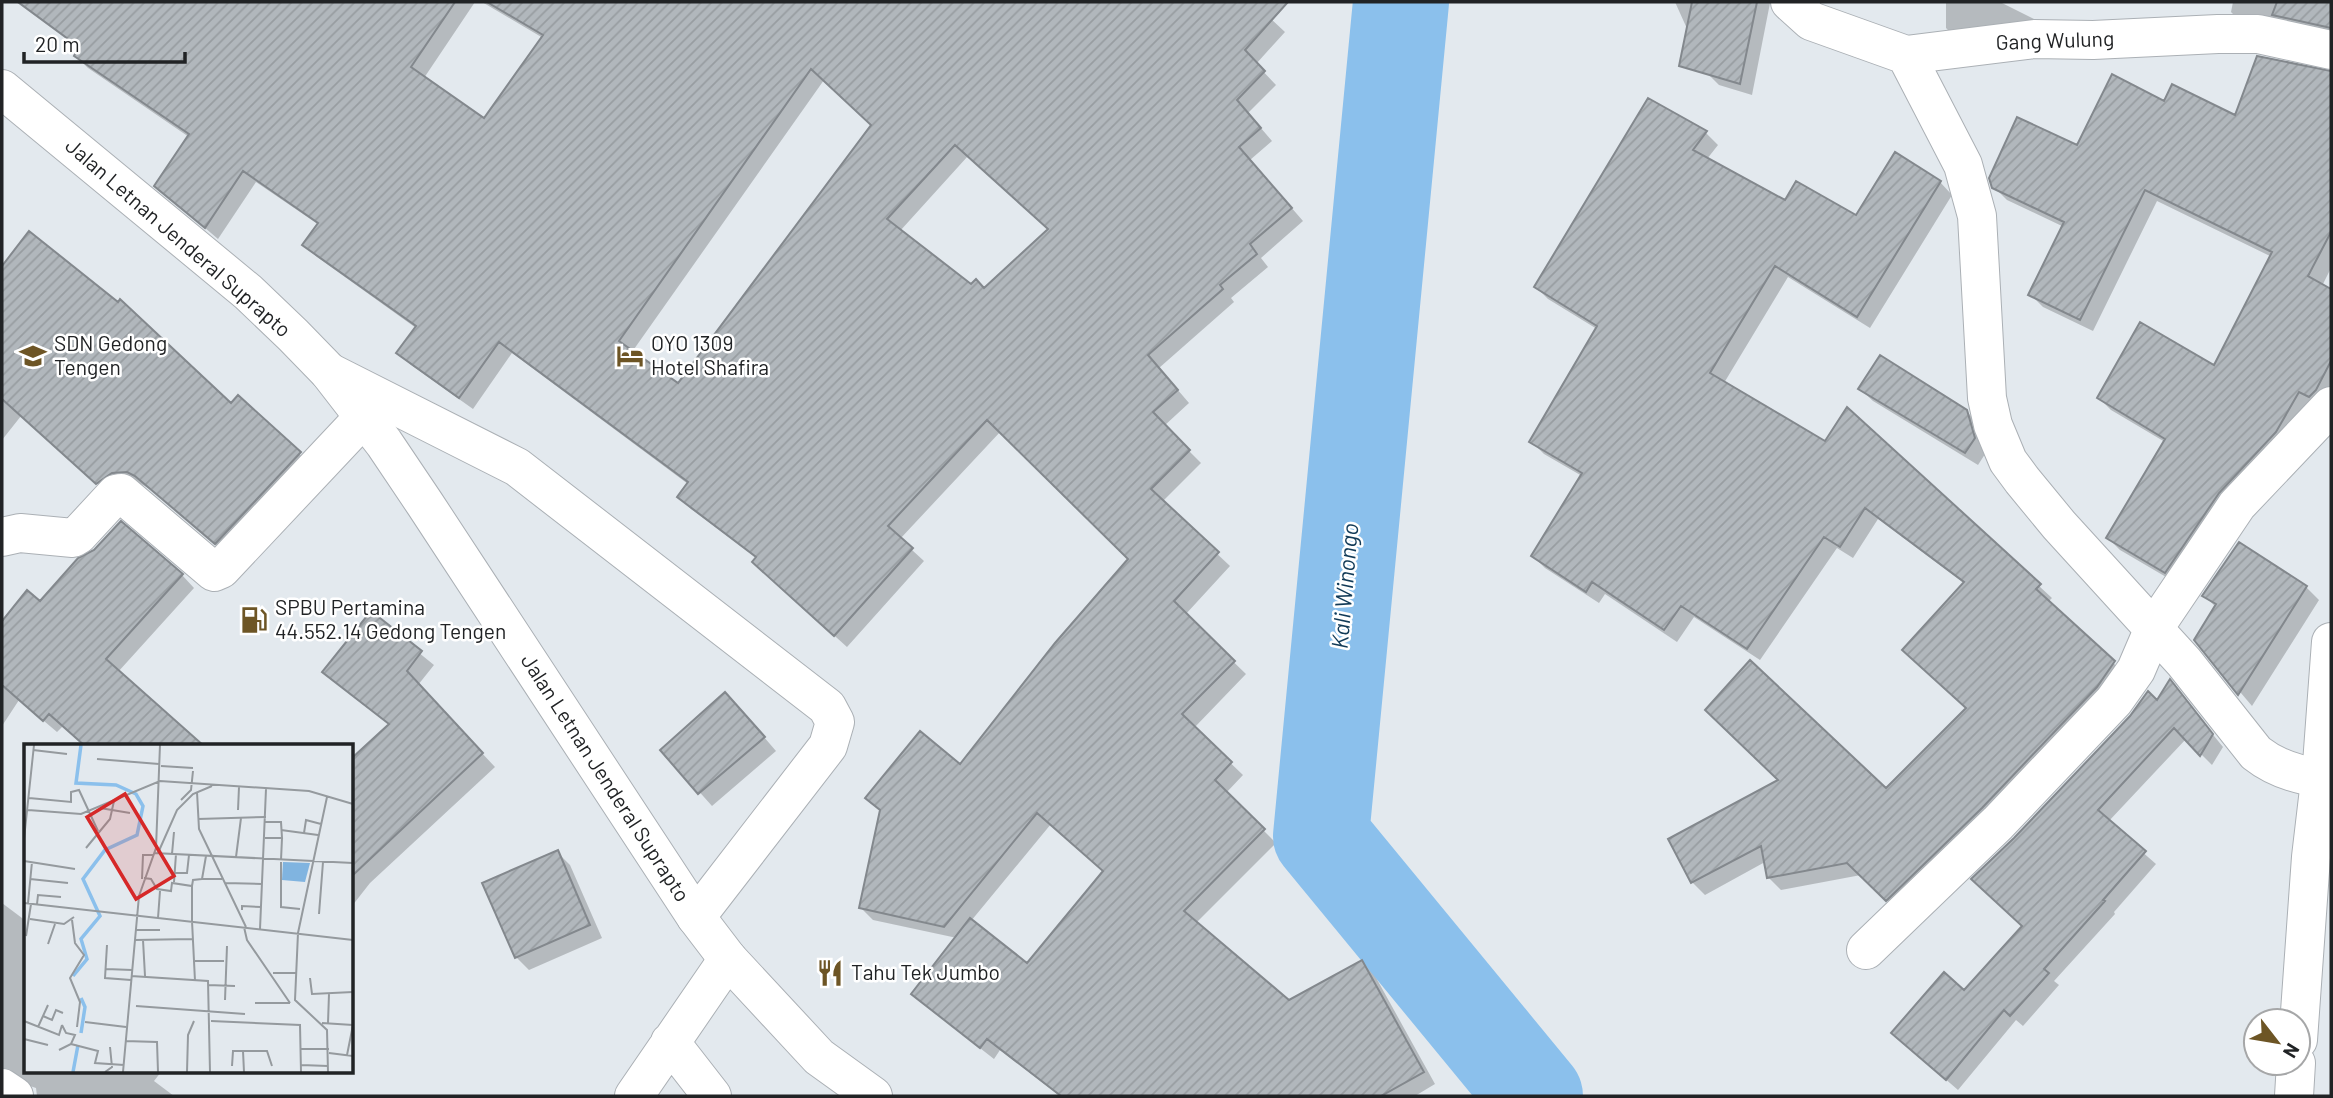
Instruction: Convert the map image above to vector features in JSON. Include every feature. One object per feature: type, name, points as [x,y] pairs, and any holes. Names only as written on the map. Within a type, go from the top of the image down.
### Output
[{"type":"street","name":"Gang Wulung","points":[[1790,2],[1811,20],[1906,55],[2034,39],[2093,40],[2218,34],[2258,34],[2331,50]]},
{"type":"street","points":[[1906,55],[1963,164],[1977,216],[1987,398],[1993,425],[2008,461],[2059,525],[2154,628],[2217,702],[2256,753],[2268,763],[2296,773],[2325,769]]},
{"type":"street","name":"Jalan Letnan Jenderal Suprapto","points":[[2,89],[248,292],[330,372],[425,504],[696,917],[728,959],[819,1057],[873,1096]]},
{"type":"street","points":[[330,372],[517,467],[827,707],[835,722],[828,746],[696,917]]},
{"type":"street","points":[[1866,950],[1998,823],[2115,701],[2136,670],[2154,628],[2237,505],[2331,406]]},
{"type":"street","points":[[2,537],[20,533],[73,538],[116,494],[121,493],[214,572],[221,569],[364,417]]},
{"type":"street","points":[[2300,1007],[2311,857],[2325,769],[2331,642]]},
{"type":"street","points":[[634,1096],[728,959]]},
{"type":"street","points":[[670,1042],[712,1096]]},
{"type":"street","points":[[2294,1096],[2295,1077]]},
{"type":"street","points":[[2,1088],[14,1096]]},
{"type":"building","points":[[18,2],[455,2],[411,67],[484,118],[543,35],[487,2],[1288,2],[1245,50],[1265,71],[1237,100],[1261,128],[1239,147],[1292,208],[1250,244],[1257,254],[1220,285],[1223,289],[1148,355],[1178,390],[1153,412],[1190,450],[1151,489],[1219,552],[1174,601],[1235,661],[1182,714],[1232,762],[1215,780],[1265,829],[1184,911],[1289,1000],[1362,960],[1424,1072],[1381,1096],[1061,1096],[987,1039],[980,1048],[911,994],[970,918],[1027,963],[1103,871],[1037,813],[944,927],[859,908],[880,810],[865,798],[920,731],[960,764],[1055,643],[1128,559],[987,420],[888,526],[913,548],[834,636],[752,562],[756,557],[677,497],[688,482],[499,342],[459,398],[396,353],[416,326],[302,245],[318,223],[243,171],[205,228],[154,186],[189,134],[74,56],[79,47]],"holes":[[[811,69],[871,125],[678,383],[619,341]],[[955,145],[1048,229],[984,288],[976,279],[971,284],[887,219]]]},
{"type":"building","points":[[1692,2],[1757,2],[1740,84],[1679,66]]},
{"type":"building","points":[[2277,2],[2331,2],[2331,28],[2272,15]]},
{"type":"building","points":[[2257,56],[2331,71],[2331,232],[2308,276],[2331,289],[2331,361],[2316,390],[2309,397],[2299,392],[2276,432],[2219,493],[2165,573],[2106,538],[2165,439],[2097,398],[2140,322],[2214,365],[2272,252],[2145,190],[2080,320],[2028,295],[2064,222],[1992,188],[1989,178],[2017,117],[2077,145],[2112,74],[2164,101],[2172,84],[2235,115]]},
{"type":"building","points":[[1648,98],[1707,131],[1693,150],[1785,200],[1796,181],[1856,215],[1895,152],[1941,181],[1857,317],[1775,266],[1710,373],[1825,441],[1847,407],[2041,584],[2036,589],[2115,661],[2097,687],[1982,808],[1886,901],[1847,863],[1767,878],[1761,846],[1691,883],[1668,839],[1778,780],[1705,710],[1750,660],[1886,788],[1966,708],[1902,650],[1964,582],[1865,508],[1840,547],[1824,537],[1747,649],[1681,606],[1664,630],[1592,582],[1586,592],[1531,556],[1582,473],[1529,442],[1597,326],[1534,287]]},
{"type":"building","points":[[29,231],[118,302],[120,299],[231,403],[238,395],[301,452],[215,544],[135,476],[127,472],[112,473],[96,484],[2,399],[2,266]]},
{"type":"building","points":[[1880,355],[1967,410],[1975,438],[1965,453],[1858,389]]},
{"type":"building","points":[[121,521],[183,574],[106,659],[202,744],[83,744],[49,714],[43,721],[2,685],[2,621],[27,590],[40,601],[78,558],[94,550]]},
{"type":"building","points":[[2239,542],[2307,586],[2238,695],[2194,640],[2216,604],[2202,596]]},
{"type":"building","points":[[371,611],[422,651],[407,671],[483,753],[354,874],[354,756],[389,724],[322,672]]},
{"type":"building","points":[[2170,679],[2213,734],[2200,756],[2174,728],[2098,810],[2146,851],[2044,969],[2049,973],[2010,1016],[2004,1010],[1946,1080],[1891,1033],[1944,972],[1964,990],[2022,926],[1971,879],[2014,838],[2130,716],[2148,691],[2157,700]]},
{"type":"building","points":[[725,692],[765,737],[698,794],[660,750]]},
{"type":"building","points":[[558,850],[590,925],[515,958],[482,883]]},
{"type":"waterway","name":"Kali Winongo","points":[[1401,2],[1321,836],[1535,1096]]},
{"type":"place","name":"SDN Gedong Tengen","points":[[33,356]]},
{"type":"place","name":"OYO 1309 Hotel Shafira","points":[[630,356]]},
{"type":"place","name":"SPBU Pertamina 44.552.14 Gedong Tengen","points":[[254,620]]},
{"type":"place","name":"Tahu Tek Jumbo","points":[[830,973]]}]
